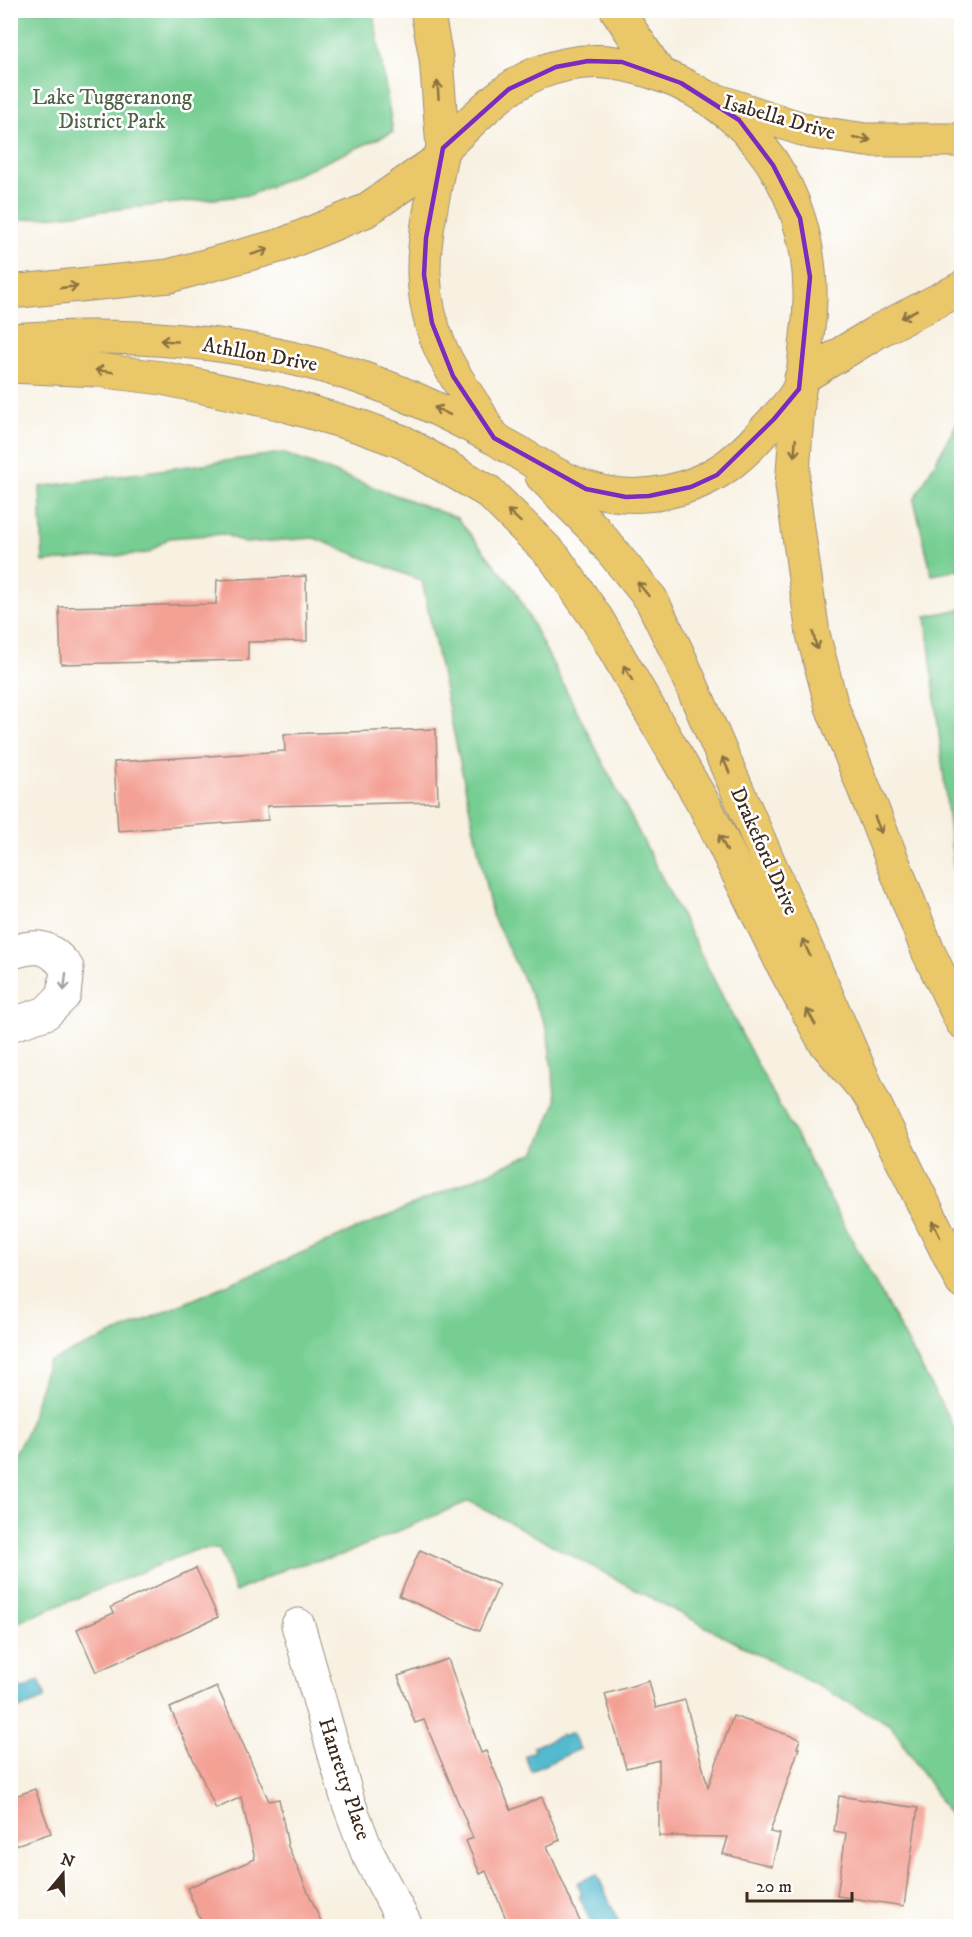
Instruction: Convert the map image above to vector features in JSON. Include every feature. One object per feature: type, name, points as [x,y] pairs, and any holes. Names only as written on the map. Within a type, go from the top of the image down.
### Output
[{"type":"main road","points":[[427,10],[436,58],[441,154],[426,238],[425,265],[432,322],[438,347],[453,376],[506,445],[556,476],[586,489],[616,495],[649,496],[691,487],[717,475],[753,443],[800,384],[880,330],[962,288]]},
{"type":"main road","points":[[616,10],[660,75]]},
{"type":"main road","points":[[10,292],[169,276],[272,248],[365,211],[441,154],[509,89],[556,66],[588,61],[622,62],[660,75],[704,96],[739,120],[773,165],[800,218],[810,278],[809,322],[800,384],[792,486],[813,634],[832,707],[928,951],[962,1022]]},
{"type":"main road","name":"Isabella Drive","points":[[704,96],[811,132],[866,140],[962,140]]},
{"type":"main road","name":"Athllon Drive","points":[[10,340],[79,335],[207,344],[289,359],[352,375],[438,409],[506,445]]},
{"type":"main road","points":[[10,366],[97,370],[162,378],[278,403],[362,427],[403,442],[489,492],[554,557],[597,619],[705,806],[785,969],[824,1041],[871,1097]]},
{"type":"main road","name":"Drakeford Drive","points":[[506,445],[594,529],[651,599],[683,665],[871,1097],[962,1282]]},
{"type":"street","points":[[10,953],[30,947],[54,952],[67,968],[64,995],[46,1013],[10,1025]]},
{"type":"street","name":"Hanretty Place","points":[[298,1625],[348,1801],[368,1852],[406,1926]]},
{"type":"highlighted area","points":[[588,61],[622,62],[681,83],[719,105],[739,120],[773,165],[800,218],[810,277],[799,389],[774,419],[717,475],[691,487],[649,496],[626,497],[586,489],[494,438],[453,376],[432,323],[424,275],[426,238],[443,148],[509,89],[556,67]]},
{"type":"green space","name":"Lake Tuggeranong District Park","points":[[10,11],[373,11],[393,132],[250,195],[11,221]]},
{"type":"green space","points":[[961,416],[961,569],[932,575],[914,500]]},
{"type":"green space","points":[[282,453],[457,518],[515,590],[756,1062],[961,1441],[961,1833],[891,1725],[469,1501],[342,1555],[289,1567],[235,1592],[219,1548],[195,1550],[11,1625],[11,1460],[27,1432],[48,1362],[536,1152],[556,1102],[547,1028],[492,915],[422,581],[314,538],[244,543],[224,534],[169,538],[148,553],[43,562],[40,487]]},
{"type":"green space","points":[[962,609],[961,890],[955,879],[926,616]]},
{"type":"water","points":[[39,1680],[45,1694],[44,1699],[14,1711],[11,1709],[11,1690],[26,1688]]},
{"type":"water","points":[[572,1733],[580,1749],[531,1771],[525,1756],[534,1751],[533,1747]]},
{"type":"water","points":[[597,1874],[620,1925],[597,1926],[595,1922],[591,1923],[579,1896],[582,1895],[577,1883]]},
{"type":"building","points":[[306,576],[307,641],[248,642],[248,660],[61,664],[59,607],[216,604],[217,580]]},
{"type":"building","points":[[436,729],[438,802],[267,806],[268,820],[118,831],[114,762],[285,751],[284,734]]},
{"type":"building","points":[[420,1550],[499,1585],[479,1631],[399,1596]]},
{"type":"building","points":[[196,1568],[218,1617],[96,1672],[77,1629],[114,1613],[111,1607]]},
{"type":"building","points":[[448,1659],[481,1753],[486,1751],[511,1810],[542,1797],[560,1840],[547,1846],[582,1926],[509,1926],[486,1871],[480,1874],[466,1841],[473,1838],[424,1720],[415,1723],[398,1676]]},
{"type":"building","points":[[649,1681],[656,1708],[685,1700],[708,1787],[733,1716],[800,1739],[797,1748],[799,1748],[770,1832],[780,1834],[772,1866],[723,1854],[728,1837],[659,1836],[659,1760],[626,1768],[605,1694]]},
{"type":"building","points":[[217,1687],[269,1801],[279,1799],[288,1846],[323,1926],[203,1926],[187,1888],[255,1859],[241,1797],[216,1809],[170,1708]]},
{"type":"building","points":[[35,1789],[51,1833],[10,1847],[10,1798]]},
{"type":"building","points":[[839,1796],[918,1808],[904,1906],[837,1896],[846,1833],[834,1831]]}]
